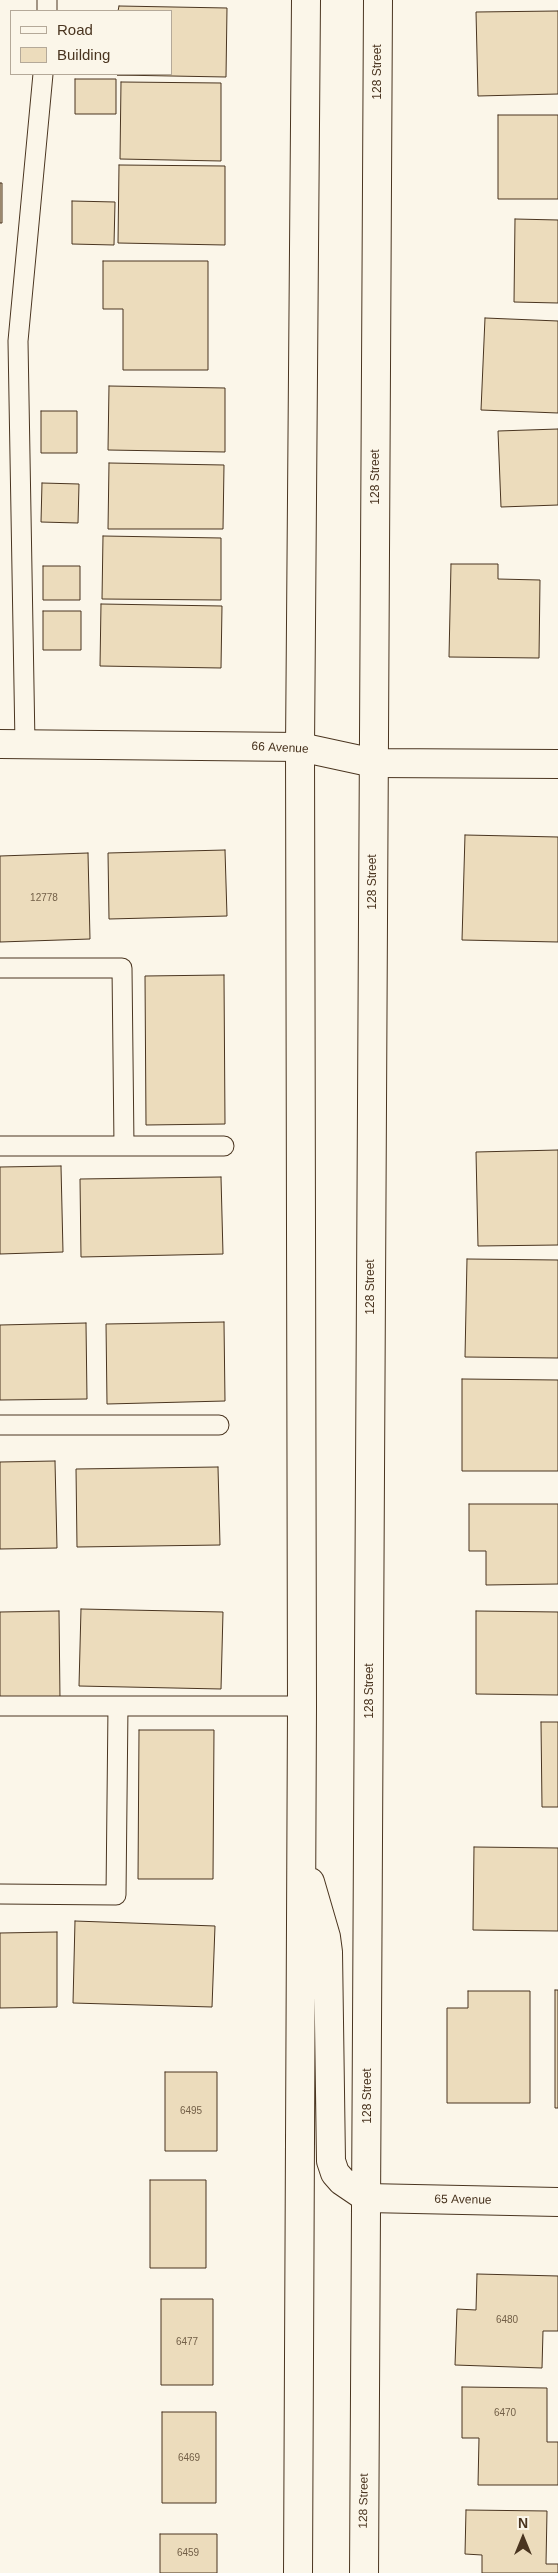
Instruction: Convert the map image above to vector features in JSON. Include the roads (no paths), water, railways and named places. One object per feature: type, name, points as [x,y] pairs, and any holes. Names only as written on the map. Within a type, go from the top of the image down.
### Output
[{"type":"main road","points":[[298,2573],[302,1706],[300,747],[306,0]]},
{"type":"main road","name":"128 Street","points":[[364,2573],[378,0]]},
{"type":"main road","name":"66 Avenue","points":[[13,744],[300,747],[374,762],[558,764]]},
{"type":"main road","points":[[301,1852],[326,1937],[328,1952],[331,2161],[335,2172],[342,2182],[367,2198]]},
{"type":"main road","name":"65 Avenue","points":[[367,2198],[558,2202]]},
{"type":"lane","points":[[13,744],[18,341],[44,75]]},
{"type":"lane","points":[[0,968],[122,968],[124,1146]]},
{"type":"lane","points":[[0,1146],[224,1146]]},
{"type":"lane","points":[[0,1425],[219,1425]]},
{"type":"lane","points":[[0,1706],[302,1706]]},
{"type":"lane","points":[[0,1894],[116,1895],[118,1706]]}]
